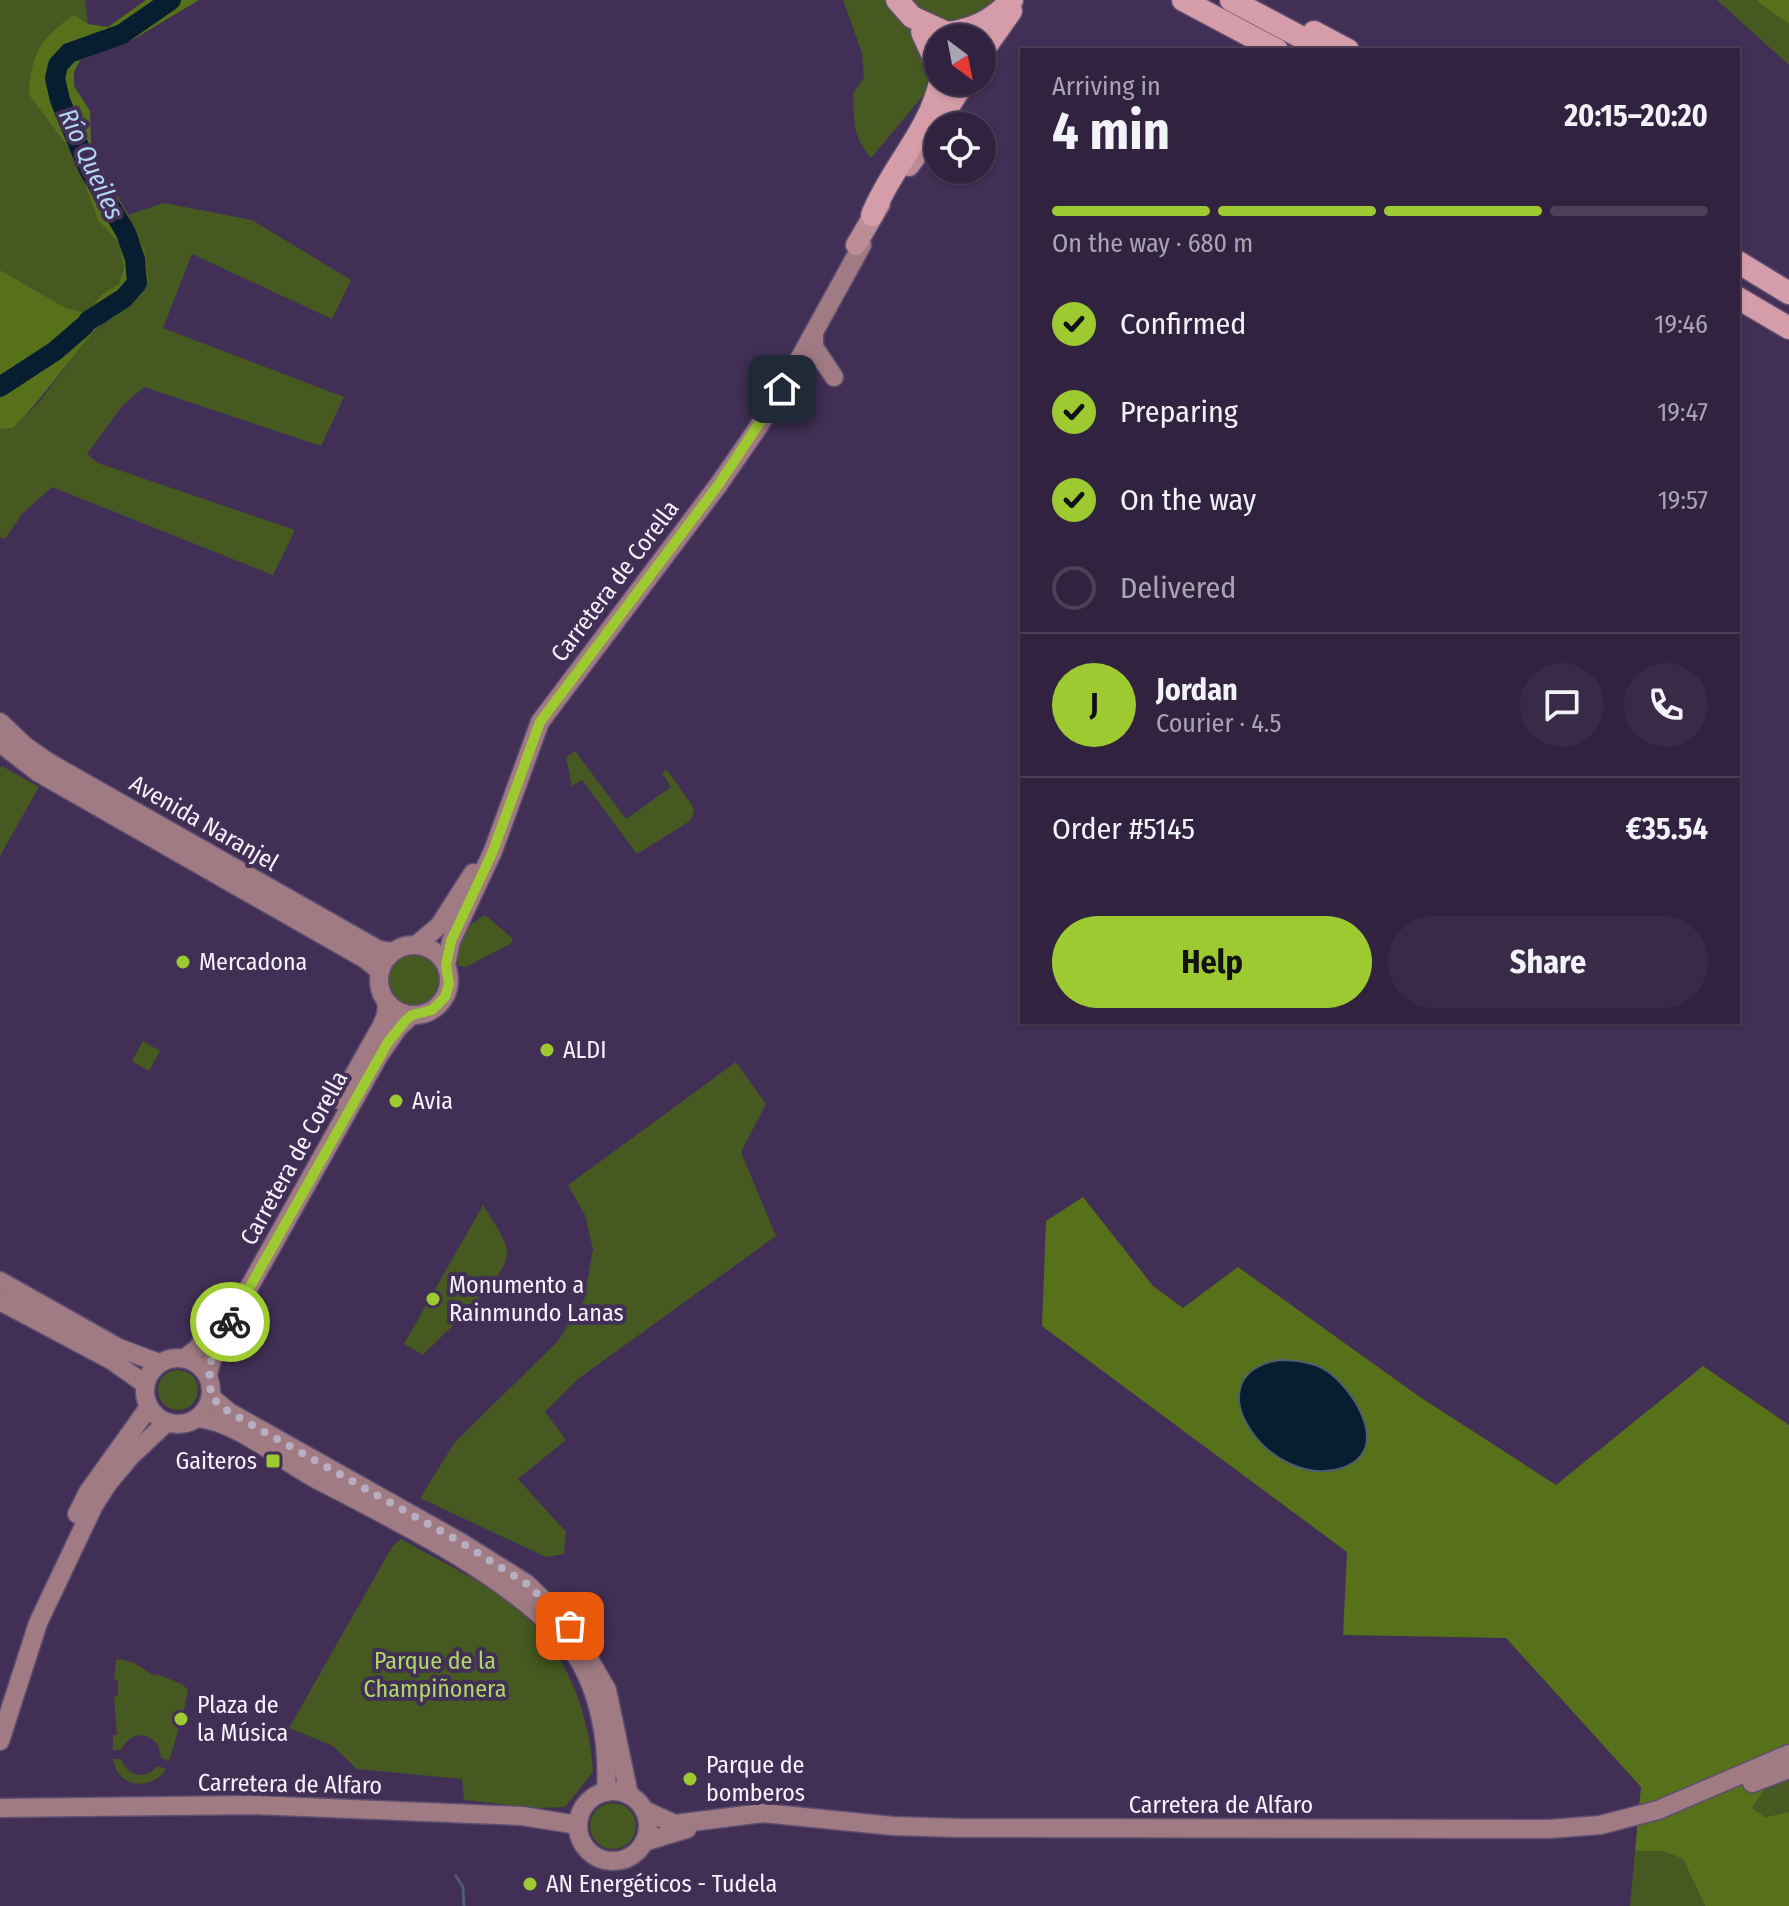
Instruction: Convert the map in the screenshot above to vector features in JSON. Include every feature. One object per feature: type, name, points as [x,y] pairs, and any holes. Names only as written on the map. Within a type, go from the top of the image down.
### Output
[{"type":"highway","points":[[888,0],[896,12],[924,27]]},
{"type":"highway","points":[[897,0],[912,17],[924,25]]},
{"type":"highway","points":[[1163,0],[1232,26]]},
{"type":"highway","points":[[1183,0],[1273,48]]},
{"type":"highway","points":[[1231,0],[1321,48]]},
{"type":"highway","points":[[1254,0],[1344,48]]},
{"type":"highway","points":[[982,24],[1014,2]]},
{"type":"highway","points":[[996,30],[1014,2]]},
{"type":"highway","points":[[872,215],[885,185],[930,115],[936,96]]},
{"type":"highway","points":[[1740,263],[1789,293]]},
{"type":"highway","points":[[1740,276],[1789,305]]},
{"type":"highway","points":[[1740,299],[1789,328]]},
{"type":"main road","points":[[996,24],[1014,2]]},
{"type":"main road","points":[[996,37],[1014,2]]},
{"type":"main road","points":[[859,245],[872,215],[947,96]]},
{"type":"main road","points":[[859,245],[924,146]]},
{"type":"main road","name":"Carretera de Corella","points":[[446,965],[451,941],[493,851],[540,722],[719,484],[792,372],[859,245]]},
{"type":"main road","name":"Carretera de Corella","points":[[416,945],[439,926],[477,867],[528,727],[740,438],[808,333],[859,245]]},
{"type":"main road","points":[[792,372],[807,363],[834,377],[814,347],[814,333]]},
{"type":"main road","points":[[718,497],[718,492],[759,432],[773,403]]},
{"type":"main road","name":"Avenida Naranjel","points":[[0,722],[25,746],[48,762],[379,950],[392,952]]},
{"type":"main road","name":"Avenida Naranjel","points":[[0,743],[39,773],[368,961],[380,971]]},
{"type":"main road","points":[[416,945],[431,949],[446,965],[449,984],[445,997],[432,1010],[412,1015],[387,1003],[379,985],[380,971],[392,952],[416,945]]},
{"type":"main road","name":"Carretera de Corella","points":[[185,1358],[197,1349],[213,1328],[382,1025],[387,1003]]},
{"type":"main road","name":"Carretera de Corella","points":[[208,1374],[217,1344],[339,1124],[388,1042],[412,1015]]},
{"type":"main road","points":[[0,1281],[119,1348],[159,1363]]},
{"type":"main road","points":[[0,1301],[111,1360],[145,1384]]},
{"type":"main road","points":[[171,1358],[185,1358],[198,1363],[208,1374],[211,1397],[198,1418],[188,1423],[167,1422],[156,1416],[149,1407],[145,1384],[148,1375],[159,1363],[171,1358]]},
{"type":"main road","points":[[211,1397],[229,1412],[462,1543],[527,1584],[570,1626],[607,1690],[629,1795],[644,1810],[647,1832],[644,1842],[629,1857],[606,1861],[586,1848],[578,1825],[585,1806],[594,1797],[606,1792],[629,1795]]},
{"type":"main road","points":[[0,1723],[36,1606],[88,1492],[149,1407]]},
{"type":"main road","points":[[198,1418],[222,1424],[389,1518],[468,1564],[530,1607],[570,1648],[594,1694],[608,1759],[606,1792]]},
{"type":"main road","points":[[0,1741],[38,1623],[94,1505],[131,1456],[167,1422]]},
{"type":"main road","name":"Carretera de Alfaro","points":[[644,1810],[675,1824],[763,1813],[893,1826],[964,1828],[1549,1829],[1600,1825],[1658,1810],[1789,1754]]},
{"type":"main road","name":"Carretera de Alfaro","points":[[644,1842],[685,1829],[759,1819],[915,1833],[1554,1834],[1600,1830],[1672,1813],[1789,1769]]},
{"type":"main road","name":"Carretera de Alfaro","points":[[0,1808],[253,1805],[522,1816],[578,1825]]},
{"type":"green space","points":[[0,0],[85,0],[88,24],[29,95],[74,155],[98,219],[119,243],[124,268],[120,284],[102,294],[88,313],[66,308],[0,270]]},
{"type":"green space","points":[[146,0],[199,0],[134,39],[80,60],[74,72],[74,86],[90,111],[91,149],[145,252],[148,281],[92,334],[13,428],[0,429],[0,270],[66,308],[87,313],[102,294],[119,284],[124,268],[119,243],[98,220],[74,155],[29,95],[35,58],[53,31],[74,15],[88,24],[108,27]]},
{"type":"green space","points":[[843,0],[1003,0],[962,24],[924,24],[924,95],[871,158],[860,142],[855,127],[853,93],[864,78],[862,53]]},
{"type":"green space","points":[[1717,0],[1757,0],[1789,24],[1789,65]]},
{"type":"green space","points":[[1757,0],[1789,0],[1789,24],[1760,3]]},
{"type":"green space","points":[[164,203],[252,220],[351,280],[332,319],[192,254],[163,328],[344,397],[321,446],[144,387],[123,405],[87,454],[98,463],[295,530],[273,575],[52,487],[22,514],[5,539],[0,537],[0,429],[13,428],[40,401],[86,340],[137,295],[145,252],[128,215]]},
{"type":"green space","points":[[575,751],[626,819],[671,787],[662,773],[667,770],[692,805],[694,811],[690,821],[637,854],[582,780],[572,786],[566,757]]},
{"type":"green space","points":[[2,766],[39,787],[0,856],[0,768]]},
{"type":"green space","points":[[485,915],[512,938],[512,943],[466,967],[459,966],[455,951],[468,926]]},
{"type":"green space","points":[[415,953],[434,960],[441,979],[434,998],[415,1005],[396,998],[389,979],[396,960]]},
{"type":"green space","points":[[143,1041],[160,1051],[149,1071],[132,1061]]},
{"type":"green space","points":[[736,1062],[766,1104],[741,1152],[776,1236],[578,1379],[545,1412],[566,1440],[518,1479],[566,1532],[564,1554],[546,1557],[420,1498],[455,1442],[557,1342],[584,1301],[593,1249],[585,1215],[568,1185]]},
{"type":"green space","points":[[1083,1197],[1153,1286],[1183,1308],[1238,1267],[1420,1397],[1556,1485],[1703,1366],[1789,1425],[1789,1778],[1767,1786],[1752,1808],[1765,1817],[1789,1812],[1789,1906],[1705,1906],[1683,1859],[1663,1851],[1635,1851],[1641,1787],[1506,1638],[1343,1635],[1347,1552],[1042,1326],[1046,1221]]},
{"type":"green space","points":[[483,1205],[505,1242],[507,1255],[504,1265],[485,1292],[423,1355],[404,1344]]},
{"type":"green space","points":[[178,1370],[192,1376],[198,1390],[192,1404],[178,1410],[164,1404],[158,1390],[164,1376]]},
{"type":"green space","name":"Parque de la Champiñonera","points":[[401,1539],[504,1599],[534,1625],[562,1662],[580,1704],[593,1772],[565,1807],[539,1808],[464,1800],[462,1779],[357,1769],[333,1746],[289,1728],[392,1547]]},
{"type":"green space","points":[[121,1659],[155,1676],[157,1674],[182,1684],[188,1690],[169,1761],[161,1758],[158,1745],[153,1740],[143,1736],[128,1740],[121,1750],[113,1750],[113,1735],[117,1735],[114,1696],[118,1696],[118,1680],[114,1680],[116,1660]]},
{"type":"green space","points":[[113,1759],[121,1759],[127,1770],[142,1775],[158,1766],[166,1769],[152,1781],[135,1784],[121,1776]]},
{"type":"green space","points":[[1789,1778],[1789,1812],[1765,1817],[1752,1808],[1767,1786]]},
{"type":"green space","points":[[613,1803],[629,1810],[636,1826],[629,1842],[613,1849],[597,1842],[590,1826],[597,1810]]},
{"type":"green space","points":[[1635,1851],[1663,1851],[1683,1859],[1705,1906],[1630,1906]]},
{"type":"water","points":[[1279,1360],[1300,1361],[1320,1367],[1351,1395],[1365,1422],[1367,1436],[1365,1449],[1357,1460],[1342,1468],[1315,1471],[1289,1464],[1267,1449],[1250,1429],[1240,1408],[1240,1387],[1253,1370]]},
{"type":"waterway","name":"Río Queiles","points":[[88,321],[124,298],[137,283],[135,259],[126,233],[88,168],[60,100],[55,78],[58,65],[69,53],[122,34],[171,0]]},
{"type":"waterway","name":"Río Queiles","points":[[0,387],[55,351],[84,326]]},
{"type":"waterway","points":[[456,1876],[463,1887],[464,1906]]},
{"type":"way so far","points":[[230,1322],[209,1366],[211,1397],[229,1412],[342,1473],[527,1584],[570,1626]]},
{"type":"place","name":"Mercadona","points":[[183,962]]},
{"type":"place","name":"ALDI","points":[[547,1050]]},
{"type":"place","name":"Avia","points":[[396,1101]]},
{"type":"place","name":"Monumento a Rainmundo Lanas","points":[[433,1299]]},
{"type":"place","name":"Gaiteros","points":[[273,1461]]},
{"type":"place","name":"Plaza de la Música","points":[[181,1719]]},
{"type":"place","name":"Parque de bomberos","points":[[690,1779]]},
{"type":"place","name":"AN Energéticos - Tudela","points":[[530,1884]]},
{"type":"route","points":[[230,1322],[388,1042],[412,1015],[432,1010],[445,997],[449,984],[447,953],[451,941],[493,851],[540,722],[719,484],[782,389]]}]
